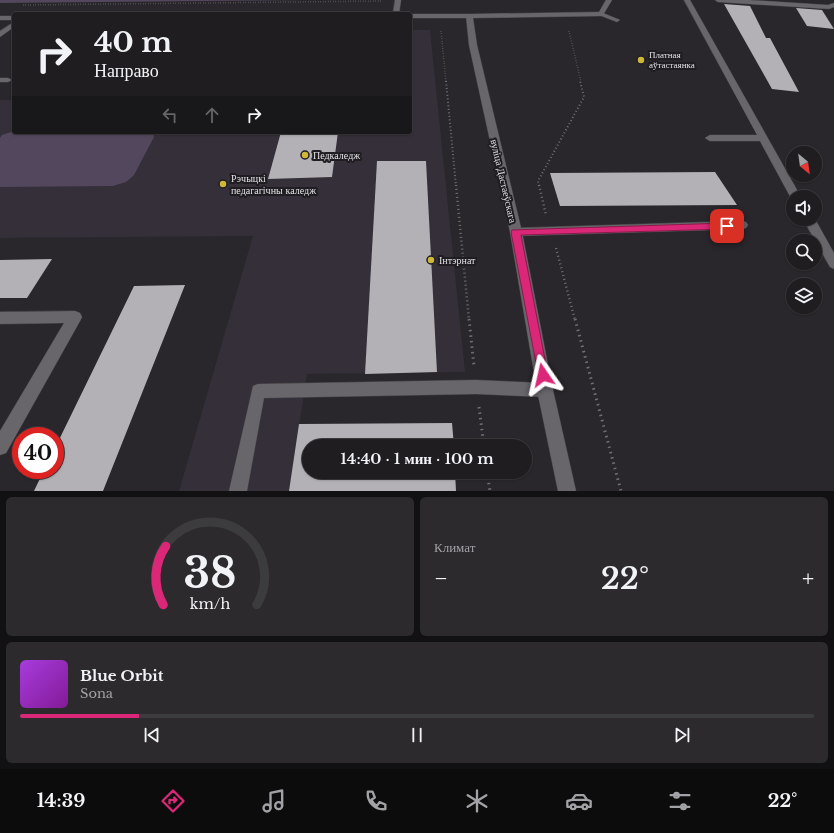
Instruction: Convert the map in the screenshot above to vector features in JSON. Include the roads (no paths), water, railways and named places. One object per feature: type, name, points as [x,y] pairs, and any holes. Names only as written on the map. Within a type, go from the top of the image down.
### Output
[{"type":"street","points":[[601,14],[609,0]]},
{"type":"street","points":[[687,0],[792,190]]},
{"type":"street","points":[[718,0],[829,7],[834,5]]},
{"type":"street","points":[[396,12],[398,1]]},
{"type":"street","points":[[412,16],[601,14],[617,20]]},
{"type":"street","name":"вуліца Дастаеўскага","points":[[469,16],[473,45],[516,232],[567,491]]},
{"type":"street","points":[[0,18],[12,18]]},
{"type":"street","points":[[0,35],[12,26]]},
{"type":"street","points":[[710,138],[764,138]]},
{"type":"street","points":[[516,232],[742,225]]},
{"type":"street","points":[[813,226],[834,264]]},
{"type":"street","points":[[0,318],[74,317],[0,447]]},
{"type":"street","points":[[238,491],[258,391],[476,387],[546,390]]},
{"type":"place","name":"Платная аўтастаянка","points":[[641,60]]},
{"type":"place","name":"Педкаледж","points":[[305,155]]},
{"type":"place","name":"Рэчыцкі педагагічны каледж","points":[[223,184]]},
{"type":"place","name":"Інтэрнат","points":[[431,260]]}]
